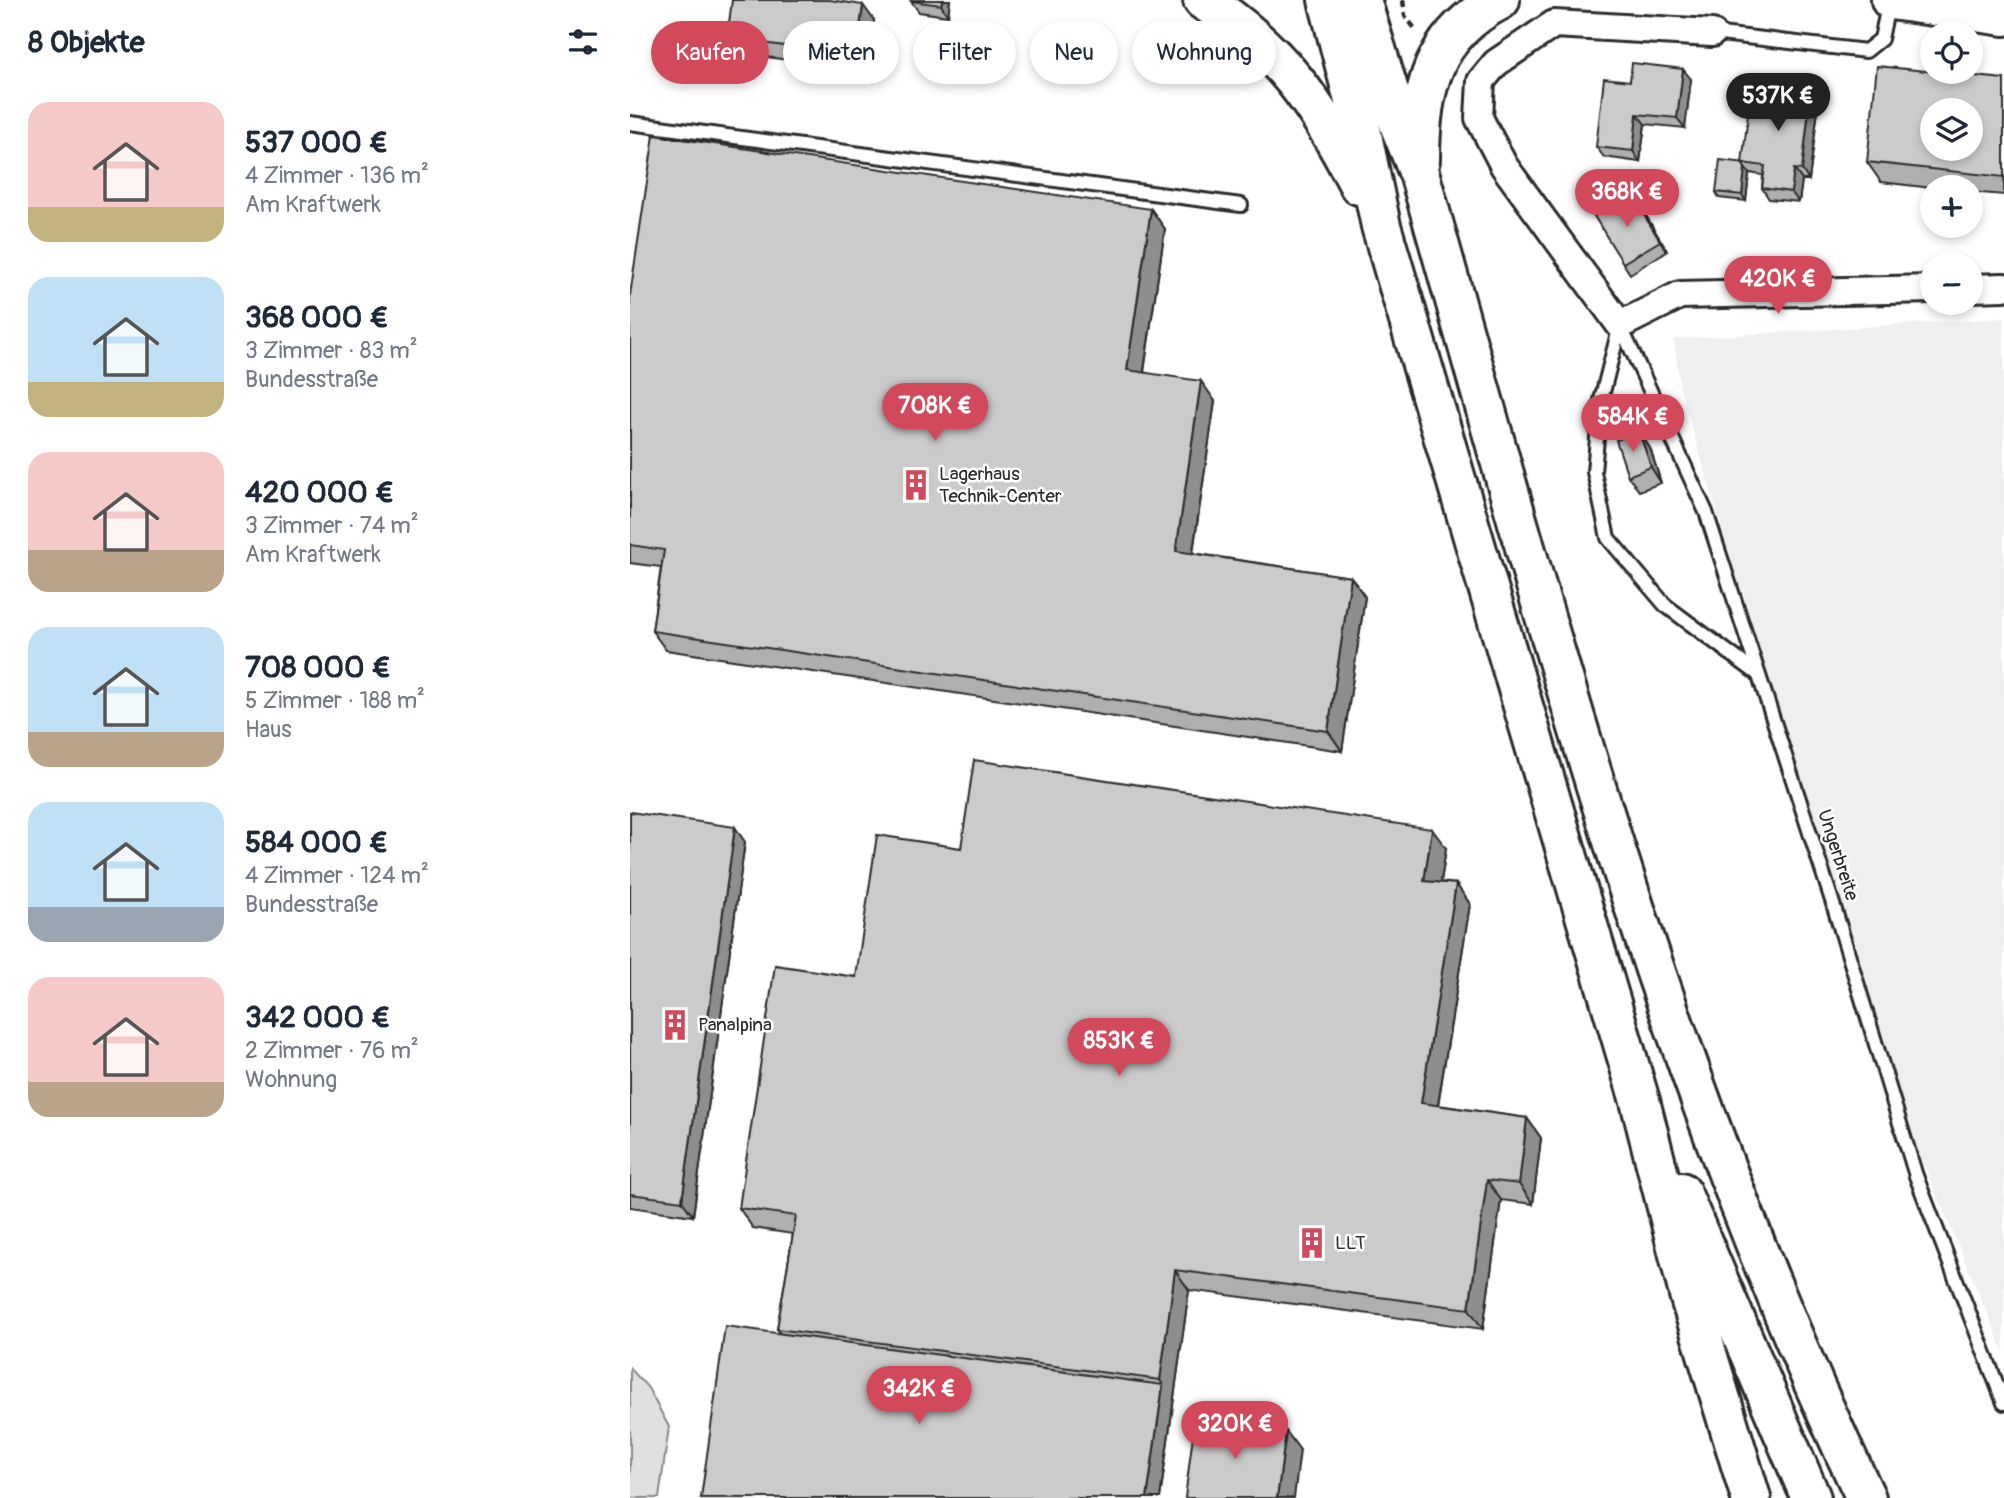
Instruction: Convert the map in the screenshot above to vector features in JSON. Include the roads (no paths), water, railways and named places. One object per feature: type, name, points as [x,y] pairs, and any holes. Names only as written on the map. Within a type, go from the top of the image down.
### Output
[{"type":"main road","points":[[1203,0],[1269,50],[1301,86],[1333,134],[1381,226]]},
{"type":"main road","points":[[1328,0],[1358,116],[1381,226],[1640,1101],[1690,1298],[1751,1498]]},
{"type":"main road","points":[[1361,0],[1399,124],[1420,176],[1580,740],[1645,946],[1734,1193],[1789,1326],[1866,1498]]},
{"type":"main road","points":[[1420,176],[1420,129],[1430,76],[1458,28],[1480,10],[1500,0]]},
{"type":"main road","points":[[1890,0],[2004,16]]},
{"type":"main road","points":[[1640,1101],[1720,1277],[1811,1498]]},
{"type":"street","points":[[1712,33],[1554,24],[1496,62],[1481,81],[1479,118],[1504,166],[1620,325],[1680,295],[1920,289]]},
{"type":"street","points":[[1983,288],[2004,287]]},
{"type":"lane","points":[[1712,33],[1866,51],[1881,39],[1890,0]]},
{"type":"lane","points":[[630,123],[1241,205]]},
{"type":"lane","points":[[1620,325],[1600,404],[1594,472],[1608,538],[1665,605],[1759,675]]},
{"type":"lane","name":"Ungerbreite","points":[[1620,325],[1706,512],[1835,907],[1916,1176],[2004,1404]]},
{"type":"place","name":"Lagerhaus Technik-Center","points":[[916,485]]},
{"type":"place","name":"Panalpina","points":[[675,1025]]},
{"type":"place","name":"LLT","points":[[1312,1243]]}]
